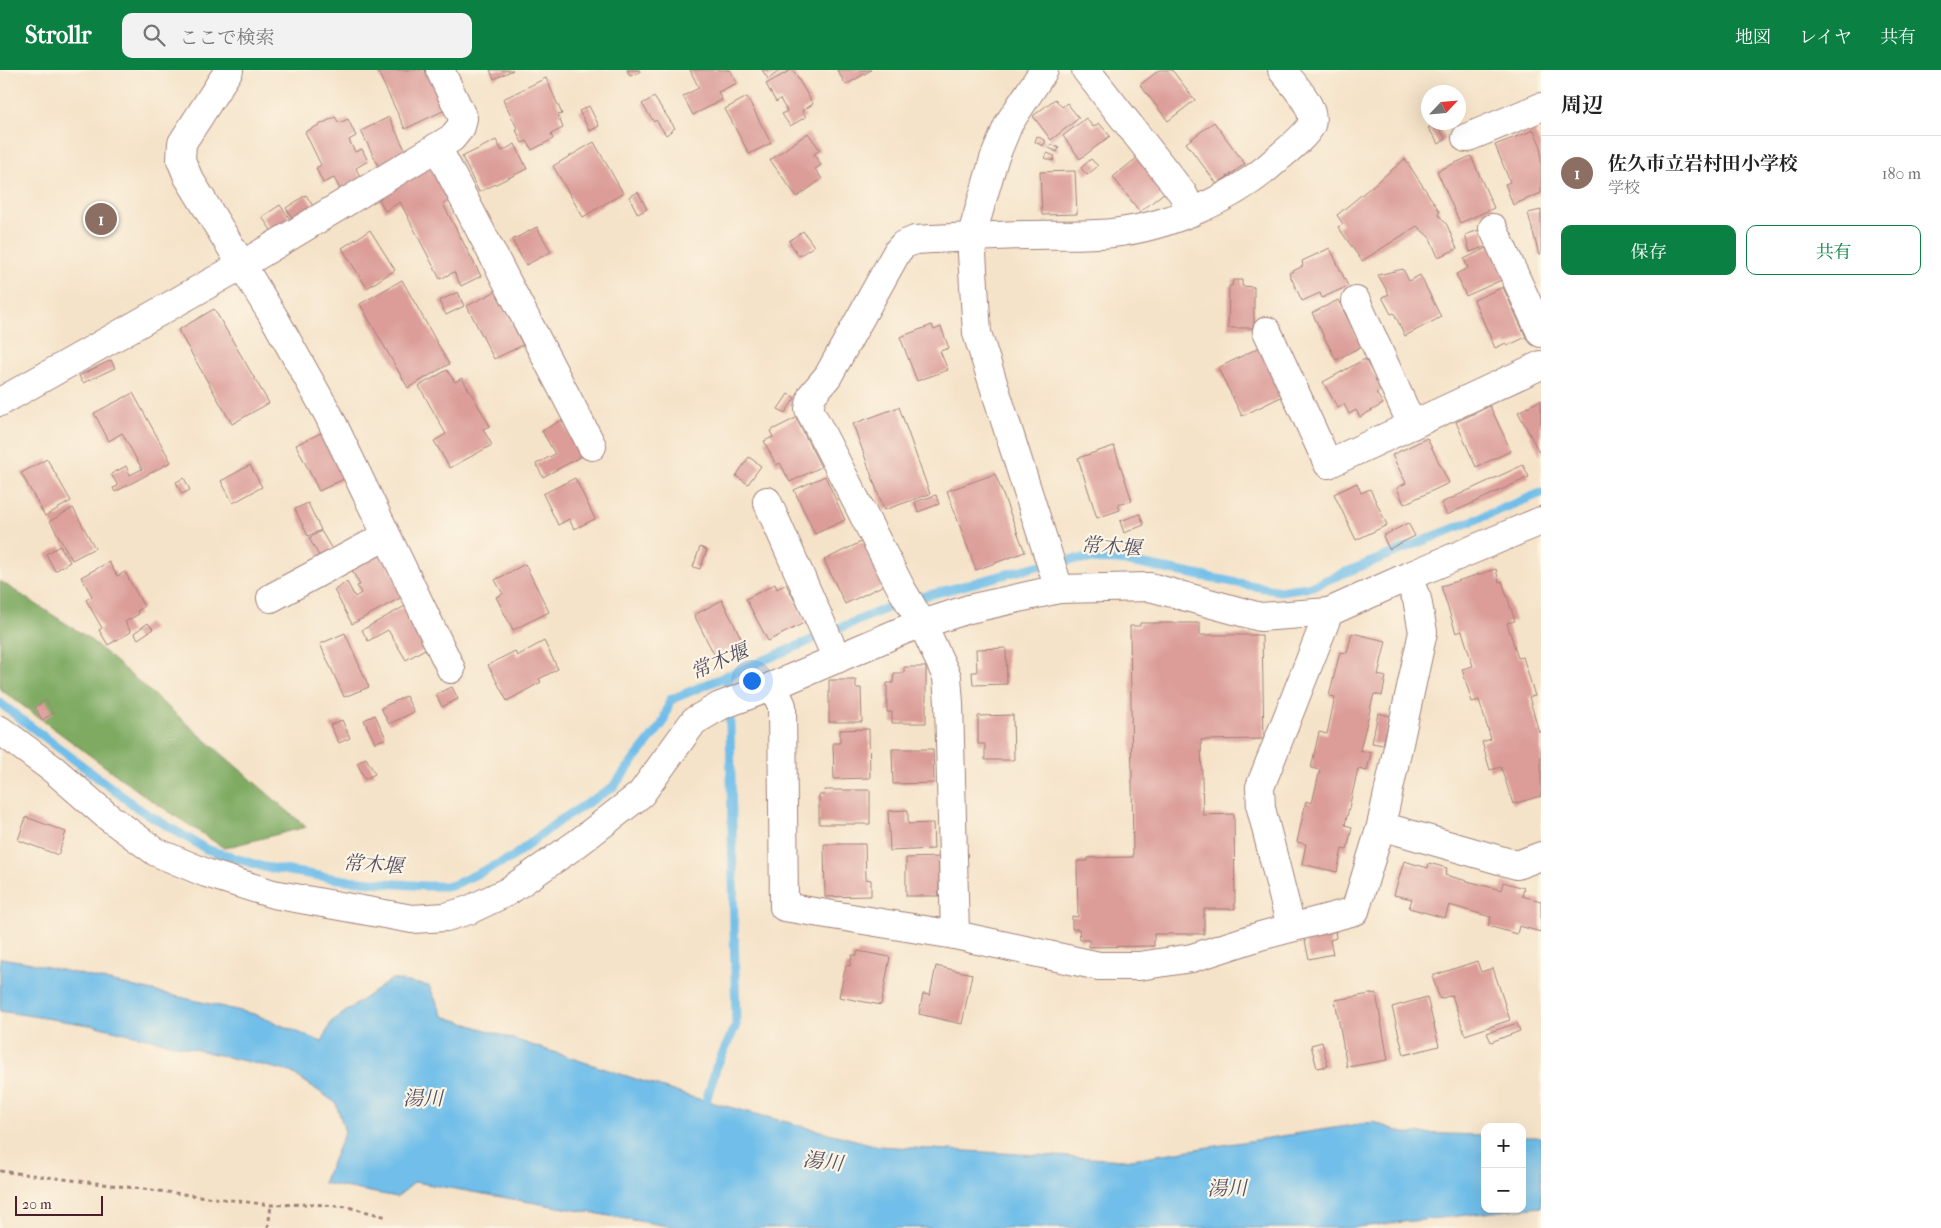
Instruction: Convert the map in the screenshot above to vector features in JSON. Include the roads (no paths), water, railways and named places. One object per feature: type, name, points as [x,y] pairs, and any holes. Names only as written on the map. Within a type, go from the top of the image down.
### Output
[{"type":"street","points":[[229,70],[182,143],[181,160],[188,177],[276,321],[328,414],[451,669]]},
{"type":"street","points":[[0,402],[242,265],[452,138],[461,128],[463,118],[440,70]]},
{"type":"street","points":[[1044,70],[1009,123],[994,159],[971,238],[977,333],[1057,582]]},
{"type":"street","points":[[1086,70],[1183,194],[1192,212]]},
{"type":"street","points":[[955,935],[947,677],[919,619],[808,409],[812,395],[828,376],[897,252],[903,245],[915,240],[1024,235],[1111,234],[1142,229],[1165,223],[1192,212],[1246,184],[1267,168],[1311,126],[1312,115],[1306,101],[1282,70]]},
{"type":"street","points":[[1466,138],[1541,107]]},
{"type":"street","points":[[438,147],[592,446]]},
{"type":"street","points":[[1493,228],[1541,333]]},
{"type":"street","points":[[1356,301],[1412,425]]},
{"type":"street","points":[[1267,331],[1328,464],[1541,365]]},
{"type":"street","points":[[767,501],[830,644]]},
{"type":"street","points":[[0,730],[54,770],[107,816],[156,852],[206,873],[273,894],[412,919],[446,917],[469,910],[506,892],[543,867],[641,794],[694,721],[732,701],[773,686],[830,644],[904,630],[919,619],[969,609],[1057,582],[1150,587],[1260,617],[1329,612],[1541,521]]},
{"type":"street","points":[[271,598],[386,536]]},
{"type":"street","points":[[773,686],[782,706],[784,907],[955,935],[1099,966],[1139,966],[1192,958],[1355,911],[1380,826],[1423,632],[1417,599],[1407,577]]},
{"type":"street","points":[[1291,928],[1261,808],[1260,787],[1329,612]]},
{"type":"street","points":[[1380,826],[1517,865],[1541,856]]},
{"type":"water","name":"湯川","points":[[0,958],[26,962],[254,1014],[322,1042],[331,1022],[392,979],[429,986],[443,1016],[691,1097],[878,1146],[1125,1160],[1373,1122],[1403,1133],[1481,1135],[1481,1213],[1485,1213],[1349,1228],[679,1228],[415,1182],[397,1197],[323,1183],[345,1132],[336,1103],[291,1072],[96,1026],[0,1011]]},
{"type":"water","points":[[1526,1137],[1541,1137],[1541,1207],[1526,1209]]},
{"type":"waterway","name":"常木堰","points":[[0,703],[139,809],[206,849],[264,867],[345,880],[451,886],[511,858],[559,821],[613,787],[663,723],[670,700],[899,603],[1037,566],[1074,559],[1119,560],[1280,591],[1312,586],[1541,493]]},
{"type":"waterway","points":[[701,1111],[716,1068],[736,1025],[730,725],[727,675]]},
{"type":"place","name":"佐久市立岩村田小学校","points":[[101,219]]}]
